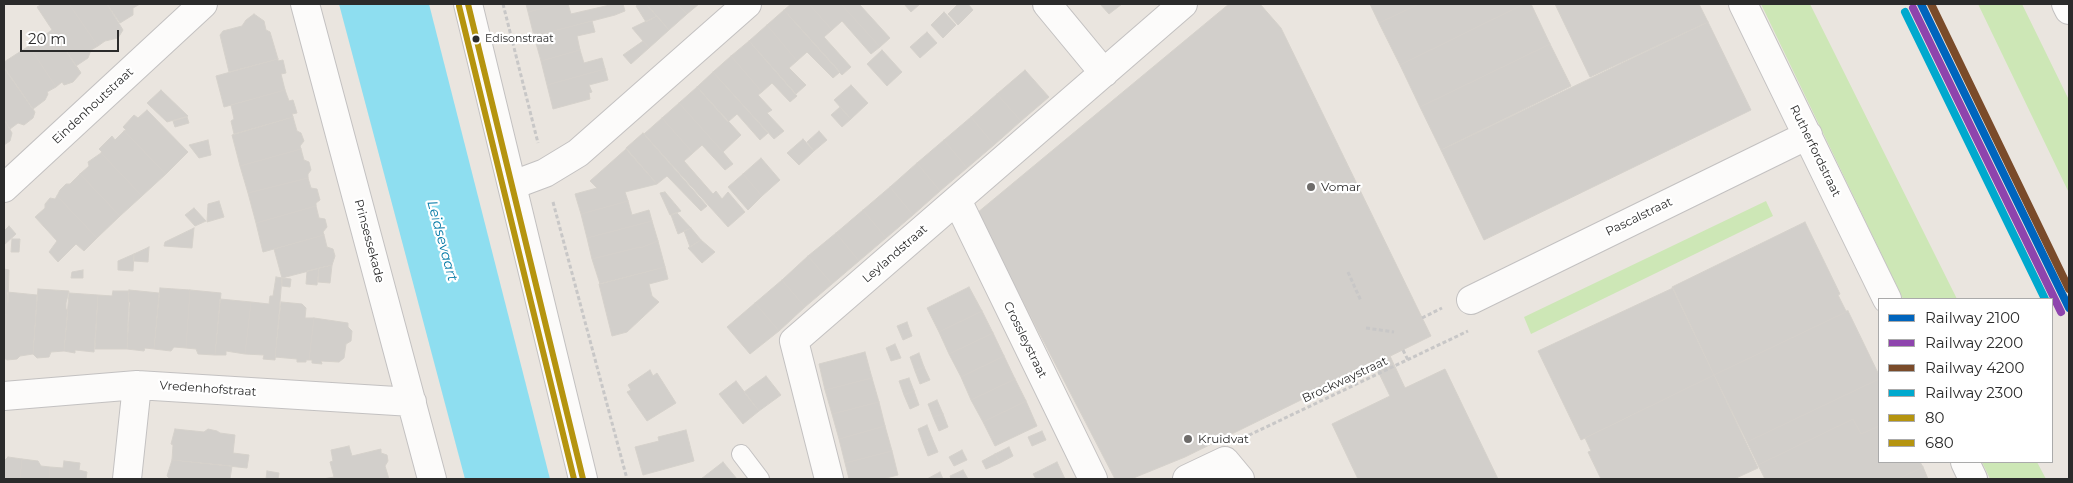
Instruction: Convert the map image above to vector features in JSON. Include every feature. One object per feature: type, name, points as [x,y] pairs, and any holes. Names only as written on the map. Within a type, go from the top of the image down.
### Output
[{"type":"street","name":"Eindenhoutstraat","points":[[4,188],[203,4]]},
{"type":"street","name":"Prinsessekade","points":[[305,4],[432,479]]},
{"type":"street","points":[[468,4],[583,479]]},
{"type":"street","points":[[513,185],[546,173],[578,153],[747,4]]},
{"type":"street","points":[[1047,4],[1104,73]]},
{"type":"street","name":"Leylandstraat","points":[[829,479],[794,341],[1183,4]]},
{"type":"street","name":"Rutherfordstraat","points":[[1743,4],[1887,298]]},
{"type":"street","points":[[2066,4],[2069,10]]},
{"type":"street","name":"Pascalstraat","points":[[1471,300],[1808,135]]},
{"type":"street","name":"Crossleystraat","points":[[957,200],[1093,479]]},
{"type":"street","name":"Vredenhofstraat","points":[[4,396],[137,385],[412,402]]},
{"type":"street","points":[[127,479],[137,385]]},
{"type":"street","points":[[1965,463],[1973,479]]},
{"type":"street","points":[[1187,479],[1232,470]]},
{"type":"lane","points":[[741,454],[760,479]]},
{"type":"path","points":[[503,4],[627,479]]},
{"type":"path","points":[[1348,272],[1361,301]]},
{"type":"path","points":[[1366,328],[1394,332]]},
{"type":"path","name":"Brockwaystraat","points":[[1232,470],[1237,441],[1474,328]]},
{"type":"path","points":[[1403,350],[1408,360]]},
{"type":"green space","points":[[1761,4],[1810,4],[1957,298],[1903,298]]},
{"type":"green space","points":[[1978,4],[2022,4],[2069,100],[2069,193]]},
{"type":"green space","points":[[1766,201],[1773,216],[1531,334],[1524,317]]},
{"type":"green space","points":[[1982,463],[2038,463],[2046,479],[1990,479]]},
{"type":"water","name":"Leidsevaart","points":[[339,4],[429,4],[550,479],[465,479]]},
{"type":"building","points":[[42,4],[69,4],[98,46],[91,50],[88,58],[76,66],[37,7]]},
{"type":"building","points":[[69,4],[107,4],[123,30],[118,38],[105,41],[98,46]]},
{"type":"building","points":[[107,4],[140,4],[133,8],[133,15],[120,23]]},
{"type":"building","points":[[526,4],[559,4],[528,12]]},
{"type":"building","points":[[559,4],[568,4],[571,14],[614,4],[623,4],[625,11],[534,36],[528,12]]},
{"type":"building","points":[[646,4],[657,16],[646,22],[636,6]]},
{"type":"building","points":[[646,4],[677,4],[687,14],[669,30]]},
{"type":"building","points":[[677,4],[699,4],[687,14]]},
{"type":"building","points":[[791,4],[809,4],[832,30],[824,37],[851,67],[842,75],[784,10]]},
{"type":"building","points":[[809,4],[841,4],[880,47],[871,54],[842,21],[832,30]]},
{"type":"building","points":[[841,4],[862,4],[860,5],[890,38],[880,47]]},
{"type":"building","points":[[904,4],[920,4],[911,12]]},
{"type":"building","points":[[958,4],[968,4],[973,10],[958,25],[948,14]]},
{"type":"building","points":[[1100,4],[1122,4],[1109,14]]},
{"type":"building","points":[[1229,4],[1260,4],[1281,28],[1431,336],[1185,457],[1131,479],[1115,479],[977,213]]},
{"type":"building","points":[[1370,4],[1419,4],[1379,23]]},
{"type":"building","points":[[1419,4],[1524,4],[1400,65],[1379,23]]},
{"type":"building","points":[[1524,4],[1531,4],[1550,44],[1420,107],[1400,65]]},
{"type":"building","points":[[1555,4],[1699,4],[1708,22],[1590,77]]},
{"type":"building","points":[[784,10],[840,72],[833,78],[807,52],[797,61],[767,25]]},
{"type":"building","points":[[944,12],[956,25],[943,38],[931,25]]},
{"type":"building","points":[[254,14],[264,21],[266,30],[270,32],[278,59],[229,72],[220,35],[223,31],[242,26]]},
{"type":"building","points":[[657,16],[669,30],[649,48],[632,28]]},
{"type":"building","points":[[592,21],[595,32],[577,36],[580,50],[541,61],[534,36]]},
{"type":"building","points":[[1708,22],[1751,110],[1484,240],[1441,150]]},
{"type":"building","points":[[767,25],[797,61],[789,68],[806,85],[796,94],[749,41]]},
{"type":"building","points":[[52,30],[81,73],[73,82],[64,85],[62,82],[56,87],[29,46]]},
{"type":"building","points":[[927,32],[937,43],[920,58],[910,47]]},
{"type":"building","points":[[643,41],[649,48],[631,64],[623,55]]},
{"type":"building","points":[[749,41],[797,96],[790,102],[772,83],[762,92],[731,56]]},
{"type":"building","points":[[1550,44],[1571,86],[1441,150],[1420,107]]},
{"type":"building","points":[[29,46],[56,87],[47,92],[45,100],[33,109],[4,67],[4,62]]},
{"type":"building","points":[[580,50],[584,63],[602,58],[605,69],[547,85],[541,61]]},
{"type":"building","points":[[882,50],[902,72],[887,86],[867,64]]},
{"type":"building","points":[[731,56],[762,92],[758,95],[772,110],[767,113],[784,131],[774,139],[713,72]]},
{"type":"building","points":[[278,59],[278,61],[283,60],[286,73],[281,74],[285,90],[224,107],[216,76]]},
{"type":"building","points":[[4,68],[35,112],[33,118],[24,125],[18,123],[10,129],[4,119]]},
{"type":"building","points":[[605,69],[608,80],[589,85],[592,92],[589,93],[590,99],[553,109],[547,85]]},
{"type":"building","points":[[1025,70],[1049,97],[1021,121],[997,94]]},
{"type":"building","points":[[713,72],[768,133],[760,140],[737,114],[728,122],[697,87]]},
{"type":"building","points":[[851,85],[868,103],[851,119],[834,100]]},
{"type":"building","points":[[697,87],[741,135],[723,152],[679,103]]},
{"type":"building","points":[[161,90],[188,116],[167,122],[147,103]]},
{"type":"building","points":[[285,90],[289,101],[293,100],[297,113],[292,114],[293,117],[234,134],[231,121],[234,119],[231,105]]},
{"type":"building","points":[[997,94],[1021,121],[994,145],[971,117]]},
{"type":"building","points":[[679,103],[733,164],[725,170],[702,145],[693,153],[662,118]]},
{"type":"building","points":[[840,107],[851,119],[842,127],[831,115]]},
{"type":"building","points":[[147,110],[188,152],[166,174],[124,131],[126,130],[123,127],[134,115],[138,118]]},
{"type":"building","points":[[187,117],[189,123],[175,127],[173,121]]},
{"type":"building","points":[[293,117],[297,131],[301,133],[304,141],[300,146],[301,149],[240,166],[232,135]]},
{"type":"building","points":[[971,117],[994,145],[967,168],[944,140]]},
{"type":"building","points":[[662,118],[693,153],[684,161],[705,185],[713,194],[716,191],[722,199],[728,192],[745,212],[728,227],[644,134]]},
{"type":"building","points":[[4,119],[12,133],[10,141],[4,145]]},
{"type":"building","points":[[124,131],[166,174],[142,196],[99,149],[112,136],[115,140]]},
{"type":"building","points":[[819,131],[827,140],[814,151],[807,142]]},
{"type":"building","points":[[643,133],[707,206],[701,211],[667,176],[657,184],[626,148]]},
{"type":"building","points":[[803,139],[814,151],[799,165],[787,153]]},
{"type":"building","points":[[208,140],[211,155],[199,158],[189,145]]},
{"type":"building","points":[[944,140],[967,168],[940,191],[917,163]]},
{"type":"building","points":[[301,149],[304,160],[309,162],[311,170],[308,178],[248,193],[240,166]]},
{"type":"building","points":[[626,149],[657,184],[625,192],[628,201],[581,214],[575,194],[597,188],[590,181]]},
{"type":"building","points":[[101,153],[142,196],[120,216],[80,174],[89,166],[88,162]]},
{"type":"building","points":[[761,158],[780,180],[762,196],[743,174]]},
{"type":"building","points":[[917,163],[940,191],[913,215],[890,187]]},
{"type":"building","points":[[80,174],[120,216],[97,238],[57,196],[66,184],[70,184]]},
{"type":"building","points":[[743,174],[762,196],[748,210],[728,187]]},
{"type":"building","points":[[308,178],[311,188],[317,189],[320,200],[316,203],[316,206],[256,223],[248,193]]},
{"type":"building","points":[[890,187],[913,215],[886,238],[863,210]]},
{"type":"building","points":[[665,192],[681,211],[670,215],[660,193]]},
{"type":"building","points":[[57,196],[97,238],[84,251],[76,244],[58,262],[49,252],[57,241],[35,217],[45,208],[45,204],[50,198],[55,199]]},
{"type":"building","points":[[219,201],[224,217],[207,222],[208,204]]},
{"type":"building","points":[[628,201],[632,215],[649,210],[652,221],[587,238],[581,214]]},
{"type":"building","points":[[316,206],[319,218],[325,219],[327,227],[323,232],[324,235],[263,252],[256,223]]},
{"type":"building","points":[[194,208],[206,221],[195,226],[185,215]]},
{"type":"building","points":[[863,210],[886,238],[859,261],[836,233]]},
{"type":"building","points":[[677,213],[691,228],[678,234],[671,215]]},
{"type":"building","points":[[652,221],[658,241],[640,248],[592,259],[587,238]]},
{"type":"building","points":[[1805,222],[1840,294],[1838,295],[1846,311],[1848,311],[1714,375],[1672,287]]},
{"type":"building","points":[[9,226],[16,234],[4,245],[4,231]]},
{"type":"building","points":[[194,228],[192,248],[164,246],[165,242]]},
{"type":"building","points":[[691,228],[701,240],[690,247],[684,231]]},
{"type":"building","points":[[836,233],[859,261],[832,284],[808,256]]},
{"type":"building","points":[[324,235],[327,247],[333,249],[335,256],[332,265],[282,278],[274,249]]},
{"type":"building","points":[[12,239],[20,239],[19,252],[11,252]]},
{"type":"building","points":[[701,240],[715,252],[702,263],[688,248]]},
{"type":"building","points":[[658,241],[665,267],[600,284],[592,259],[640,248]]},
{"type":"building","points":[[149,247],[148,262],[134,261],[134,254]]},
{"type":"building","points":[[134,254],[133,271],[118,270],[118,261]]},
{"type":"building","points":[[808,256],[832,284],[805,307],[782,280]]},
{"type":"building","points":[[332,265],[330,283],[318,282],[319,268]]},
{"type":"building","points":[[665,267],[668,279],[649,284],[652,296],[659,302],[627,332],[612,336],[599,284]]},
{"type":"building","points":[[319,268],[317,285],[306,284],[307,271]]},
{"type":"building","points":[[4,269],[9,270],[8,303],[4,314]]},
{"type":"building","points":[[83,270],[83,278],[71,278],[72,272]]},
{"type":"building","points":[[276,277],[282,278],[275,360],[263,359],[264,355],[245,354],[251,302],[269,304],[270,296],[273,296]]},
{"type":"building","points":[[282,278],[291,279],[290,287],[282,286]]},
{"type":"building","points":[[782,280],[805,307],[779,331],[755,303]]},
{"type":"building","points":[[969,287],[982,311],[939,332],[927,308]]},
{"type":"building","points":[[160,288],[190,290],[186,348],[174,347],[171,351],[154,349]]},
{"type":"building","points":[[1673,288],[1714,375],[1581,440],[1538,351]]},
{"type":"building","points":[[38,289],[69,291],[66,303],[66,309],[68,310],[64,351],[51,352],[49,357],[37,358],[33,354]]},
{"type":"building","points":[[129,290],[159,293],[154,349],[145,348],[144,351],[127,349]]},
{"type":"building","points":[[190,290],[221,293],[215,355],[198,354],[196,349],[186,348]]},
{"type":"building","points":[[113,291],[129,291],[127,349],[95,349],[98,295],[112,296]]},
{"type":"building","points":[[7,292],[37,295],[33,354],[7,360],[4,358],[4,344],[7,315],[4,314],[8,303]]},
{"type":"building","points":[[69,293],[98,295],[94,352],[75,350],[75,353],[64,351]]},
{"type":"building","points":[[220,299],[251,302],[245,354],[226,351],[226,355],[215,355]]},
{"type":"building","points":[[281,302],[302,304],[306,308],[305,318],[314,318],[309,360],[306,360],[306,362],[297,362],[297,359],[275,357]]},
{"type":"building","points":[[755,303],[779,331],[750,354],[727,327]]},
{"type":"building","points":[[982,311],[993,333],[949,354],[939,332]]},
{"type":"building","points":[[1848,311],[1878,373],[1878,379],[1747,442],[1714,375]]},
{"type":"building","points":[[4,314],[7,315],[4,344]]},
{"type":"building","points":[[314,318],[348,323],[348,327],[352,331],[351,341],[346,344],[344,358],[339,362],[321,361],[322,364],[312,363],[312,360],[309,360]]},
{"type":"building","points":[[907,322],[912,336],[903,340],[897,326]]},
{"type":"building","points":[[993,333],[1004,356],[961,377],[949,354]]},
{"type":"building","points":[[895,344],[901,358],[891,361],[886,348]]},
{"type":"building","points":[[865,352],[872,378],[825,390],[819,364]]},
{"type":"building","points":[[919,353],[924,367],[915,371],[910,357]]},
{"type":"building","points":[[1004,356],[1015,379],[971,400],[961,377]]},
{"type":"building","points":[[1390,356],[1405,388],[1445,369],[1498,479],[1358,479],[1332,424],[1390,396],[1374,363]]},
{"type":"building","points":[[924,367],[930,380],[920,384],[915,371]]},
{"type":"building","points":[[650,370],[653,376],[657,373],[676,403],[647,421],[627,392],[631,390],[628,385]]},
{"type":"building","points":[[1714,375],[1758,468],[1734,479],[1601,479],[1588,452],[1591,451],[1585,438]]},
{"type":"building","points":[[766,376],[781,395],[759,411],[744,392]]},
{"type":"building","points":[[872,378],[879,402],[832,414],[825,390]]},
{"type":"building","points":[[909,378],[914,391],[904,395],[899,381]]},
{"type":"building","points":[[1015,379],[1026,401],[983,422],[971,400]]},
{"type":"building","points":[[1878,379],[1878,426],[1861,434],[1853,419],[1758,465],[1747,442]]},
{"type":"building","points":[[736,381],[759,411],[743,424],[719,394]]},
{"type":"building","points":[[914,391],[919,405],[910,409],[904,395]]},
{"type":"building","points":[[937,400],[943,414],[933,417],[928,404]]},
{"type":"building","points":[[1026,401],[1037,426],[995,446],[983,422]]},
{"type":"building","points":[[879,402],[885,426],[839,439],[832,414]]},
{"type":"building","points":[[943,414],[948,427],[939,431],[933,417]]},
{"type":"building","points":[[1853,419],[1861,434],[1878,426],[1878,463],[1921,463],[1923,467],[1898,479],[1765,479],[1758,465]]},
{"type":"building","points":[[927,425],[932,438],[923,443],[918,429]]},
{"type":"building","points":[[885,426],[892,451],[845,463],[839,439]]},
{"type":"building","points":[[175,429],[204,432],[208,429],[235,435],[233,453],[249,455],[247,468],[172,460],[173,445],[171,444]]},
{"type":"building","points":[[686,430],[694,461],[643,475],[635,447],[659,441],[658,437]]},
{"type":"building","points":[[1042,431],[1046,440],[1032,446],[1028,437]]},
{"type":"building","points":[[932,438],[938,452],[928,456],[923,443]]},
{"type":"building","points":[[349,446],[352,456],[381,449],[381,453],[387,455],[388,461],[385,466],[389,479],[323,479],[334,477],[330,462],[333,461],[331,450]]},
{"type":"building","points":[[1009,447],[1013,456],[1000,463],[995,454]]},
{"type":"building","points":[[962,450],[967,460],[954,466],[949,457]]},
{"type":"building","points":[[892,451],[898,475],[882,479],[849,479],[845,463]]},
{"type":"building","points":[[995,454],[1000,463],[986,469],[982,461]]},
{"type":"building","points":[[8,457],[22,459],[20,479],[4,479],[4,461]]},
{"type":"building","points":[[22,459],[38,461],[41,466],[50,467],[49,479],[20,479]]},
{"type":"building","points":[[172,460],[232,466],[230,479],[170,479],[167,476]]},
{"type":"building","points":[[64,461],[80,463],[79,470],[87,472],[86,479],[49,479],[50,467],[63,468]]},
{"type":"building","points":[[723,462],[737,479],[701,479]]},
{"type":"building","points":[[1057,462],[1065,479],[1036,479],[1033,474]]},
{"type":"building","points":[[1923,467],[1928,479],[1898,479]]},
{"type":"building","points":[[963,470],[968,479],[951,479],[950,476]]},
{"type":"building","points":[[267,471],[279,473],[278,479],[266,479]]},
{"type":"building","points":[[940,472],[943,479],[927,479]]},
{"type":"rail line","name":"2100","points":[[1921,4],[2069,308]]},
{"type":"rail line","name":"4200","points":[[1931,4],[2069,289]]},
{"type":"rail line","name":"2200","points":[[1913,8],[2061,312]]},
{"type":"rail line","name":"2300","points":[[1905,12],[2045,298]]},
{"type":"transit line","name":"80","points":[[468,4],[583,479]]},
{"type":"transit line","name":"680","points":[[459,6],[574,479]]},
{"type":"place","name":"Edisonstraat","points":[[476,39]]},
{"type":"place","name":"Vomar","points":[[1311,187]]},
{"type":"place","name":"Kruidvat","points":[[1188,439]]}]
